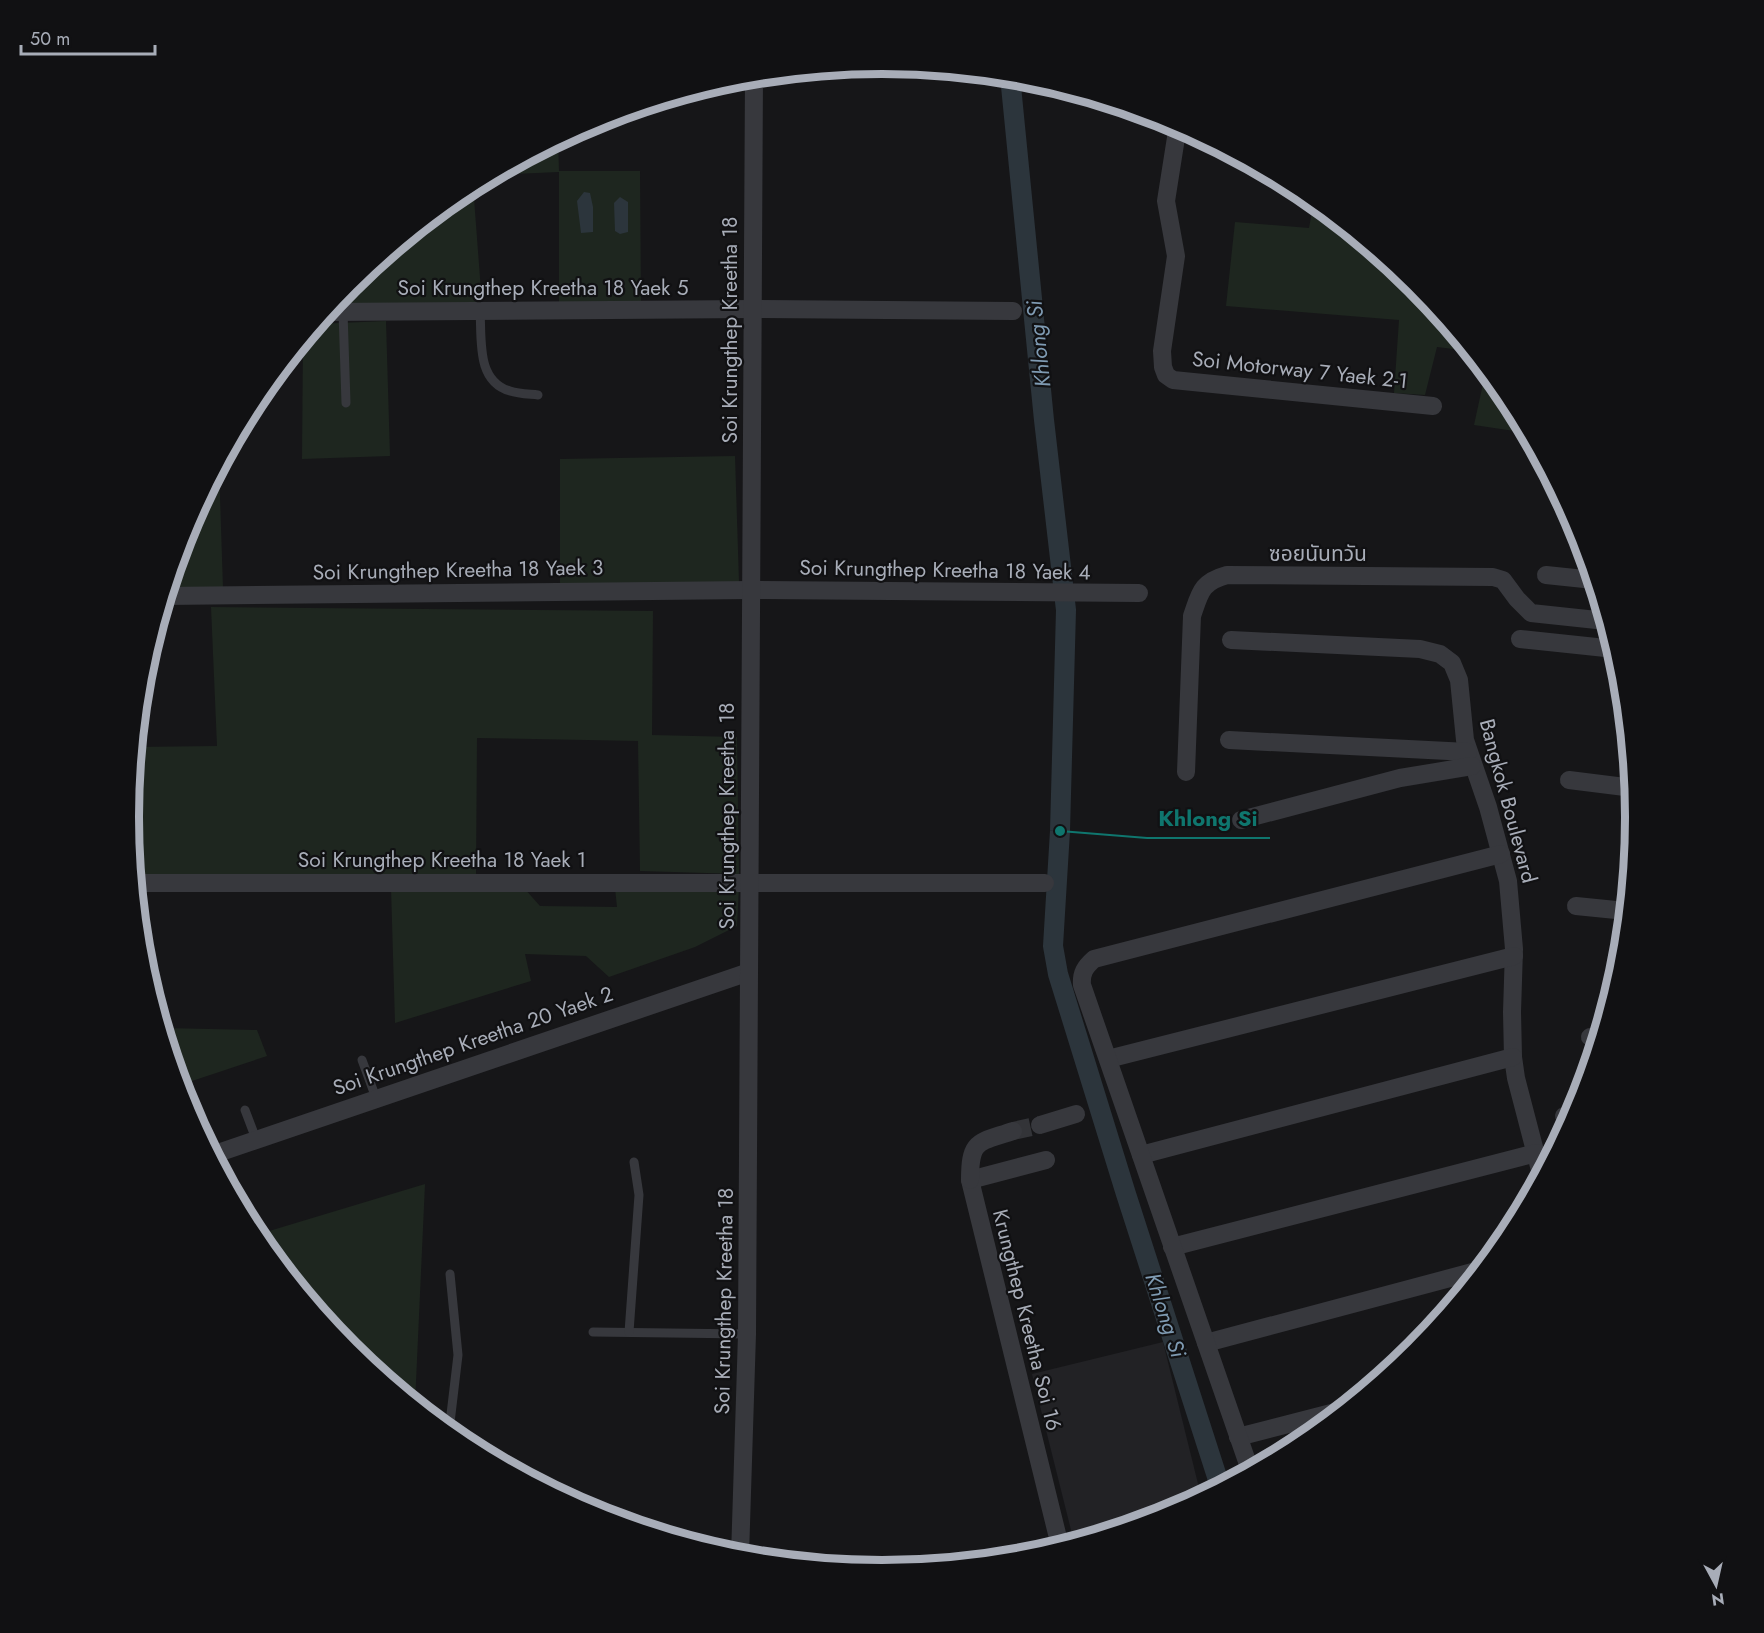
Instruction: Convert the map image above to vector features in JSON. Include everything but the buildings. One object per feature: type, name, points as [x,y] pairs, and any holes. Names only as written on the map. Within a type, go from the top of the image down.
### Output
[{"type":"street","name":"Soi Krungthep Kreetha 18","points":[[740,1546],[747,1334],[754,85]]},
{"type":"street","name":"Soi Motorway 7 Yaek 2-1","points":[[1176,135],[1167,201],[1176,256],[1162,351],[1162,367],[1166,375],[1173,380],[1433,406]]},
{"type":"street","name":"Soi Krungthep Kreetha 18 Yaek 5","points":[[337,312],[752,309],[1013,311]]},
{"type":"street","name":"ซอยนันทวัน","points":[[1186,772],[1192,616],[1201,591],[1212,579],[1227,575],[1493,577],[1503,580],[1531,613],[1599,620]]},
{"type":"street","points":[[1546,575],[1586,579]]},
{"type":"street","name":"Soi Krungthep Kreetha 18 Yaek 4","points":[[751,590],[1139,593]]},
{"type":"street","name":"Soi Krungthep Kreetha 18 Yaek 3","points":[[173,596],[751,590]]},
{"type":"street","points":[[1520,639],[1606,648]]},
{"type":"street","name":"Bangkok Boulevard","points":[[1231,640],[1420,649],[1440,654],[1452,663],[1459,680],[1465,740],[1488,807],[1512,904],[1513,1057],[1516,1078],[1538,1163]]},
{"type":"street","points":[[1228,741],[1470,759]]},
{"type":"street","points":[[1241,820],[1470,759]]},
{"type":"street","points":[[1569,780],[1624,787]]},
{"type":"street","points":[[1248,1463],[1082,985],[1081,975],[1094,959],[1501,854]]},
{"type":"street","name":"Soi Krungthep Kreetha 18 Yaek 1","points":[[143,884],[1045,883]]},
{"type":"street","points":[[1576,906],[1619,910]]},
{"type":"street","points":[[1108,1059],[1514,956]]},
{"type":"street","name":"Soi Krungthep Kreetha 20 Yaek 2","points":[[220,1152],[749,972]]},
{"type":"street","points":[[1141,1155],[1513,1057]]},
{"type":"street","points":[[1040,1125],[1076,1114]]},
{"type":"street","name":"Krungthep Kreetha Soi 16","points":[[1013,1131],[983,1141],[974,1149],[970,1156],[970,1180],[1058,1538]]},
{"type":"street","points":[[1173,1246],[1536,1153]]},
{"type":"street","points":[[970,1180],[1046,1160]]},
{"type":"street","points":[[1206,1343],[1467,1273]]},
{"type":"street","points":[[1238,1437],[1320,1416]]},
{"type":"lane","points":[[480,311],[484,368],[489,377],[494,383],[510,391],[538,395]]},
{"type":"lane","points":[[334,315],[346,403]]},
{"type":"lane","points":[[362,1060],[376,1098]]},
{"type":"lane","points":[[245,1110],[256,1139]]},
{"type":"lane","points":[[629,1332],[639,1195],[634,1162]]},
{"type":"lane","points":[[450,1274],[458,1355],[450,1421]]},
{"type":"lane","points":[[592,1332],[747,1334]]},
{"type":"shaded area","points":[[558,148],[559,171],[640,171],[641,306],[559,306],[559,172],[508,174]]},
{"type":"shaded area","points":[[584,192],[590,193],[593,207],[593,232],[581,233],[577,201]]},
{"type":"shaded area","points":[[474,196],[482,304],[343,306],[392,258]]},
{"type":"shaded area","points":[[620,197],[628,202],[628,232],[620,234],[615,231],[614,203]]},
{"type":"shaded area","points":[[1312,211],[1372,258],[1407,291],[1459,350],[1437,347],[1425,395],[1394,393],[1399,320],[1226,306],[1235,222],[1309,228]]},
{"type":"shaded area","points":[[386,321],[390,456],[302,459],[303,352],[326,324]]},
{"type":"shaded area","points":[[1484,381],[1517,431],[1474,425]]},
{"type":"shaded area","points":[[735,456],[739,582],[560,586],[560,459]]},
{"type":"shaded area","points":[[220,481],[223,588],[175,589],[196,532]]},
{"type":"shaded area","points":[[211,607],[653,611],[652,735],[737,737],[739,874],[640,871],[638,741],[477,738],[476,874],[142,876],[139,816],[143,747],[217,746]]},
{"type":"shaded area","points":[[739,887],[737,926],[695,947],[609,977],[586,956],[525,954],[531,981],[395,1023],[391,888],[524,888],[540,906],[617,907],[615,888]]},
{"type":"shaded area","points":[[170,1028],[257,1030],[267,1056],[189,1082]]},
{"type":"shaded area","points":[[425,1184],[415,1394],[357,1342],[323,1306],[266,1232]]},
{"type":"shaded area","points":[[1163,1342],[1199,1488],[1121,1520],[1072,1534],[1032,1374]]},
{"type":"waterway","name":"Khlong Si","points":[[1011,85],[1044,420],[1066,610],[1060,831],[1053,946],[1058,974],[1126,1194],[1218,1479]]},
{"type":"tunnel","points":[[1013,1131],[1040,1125]]},
{"type":"place","name":"Khlong Si","points":[[1060,831]]}]
